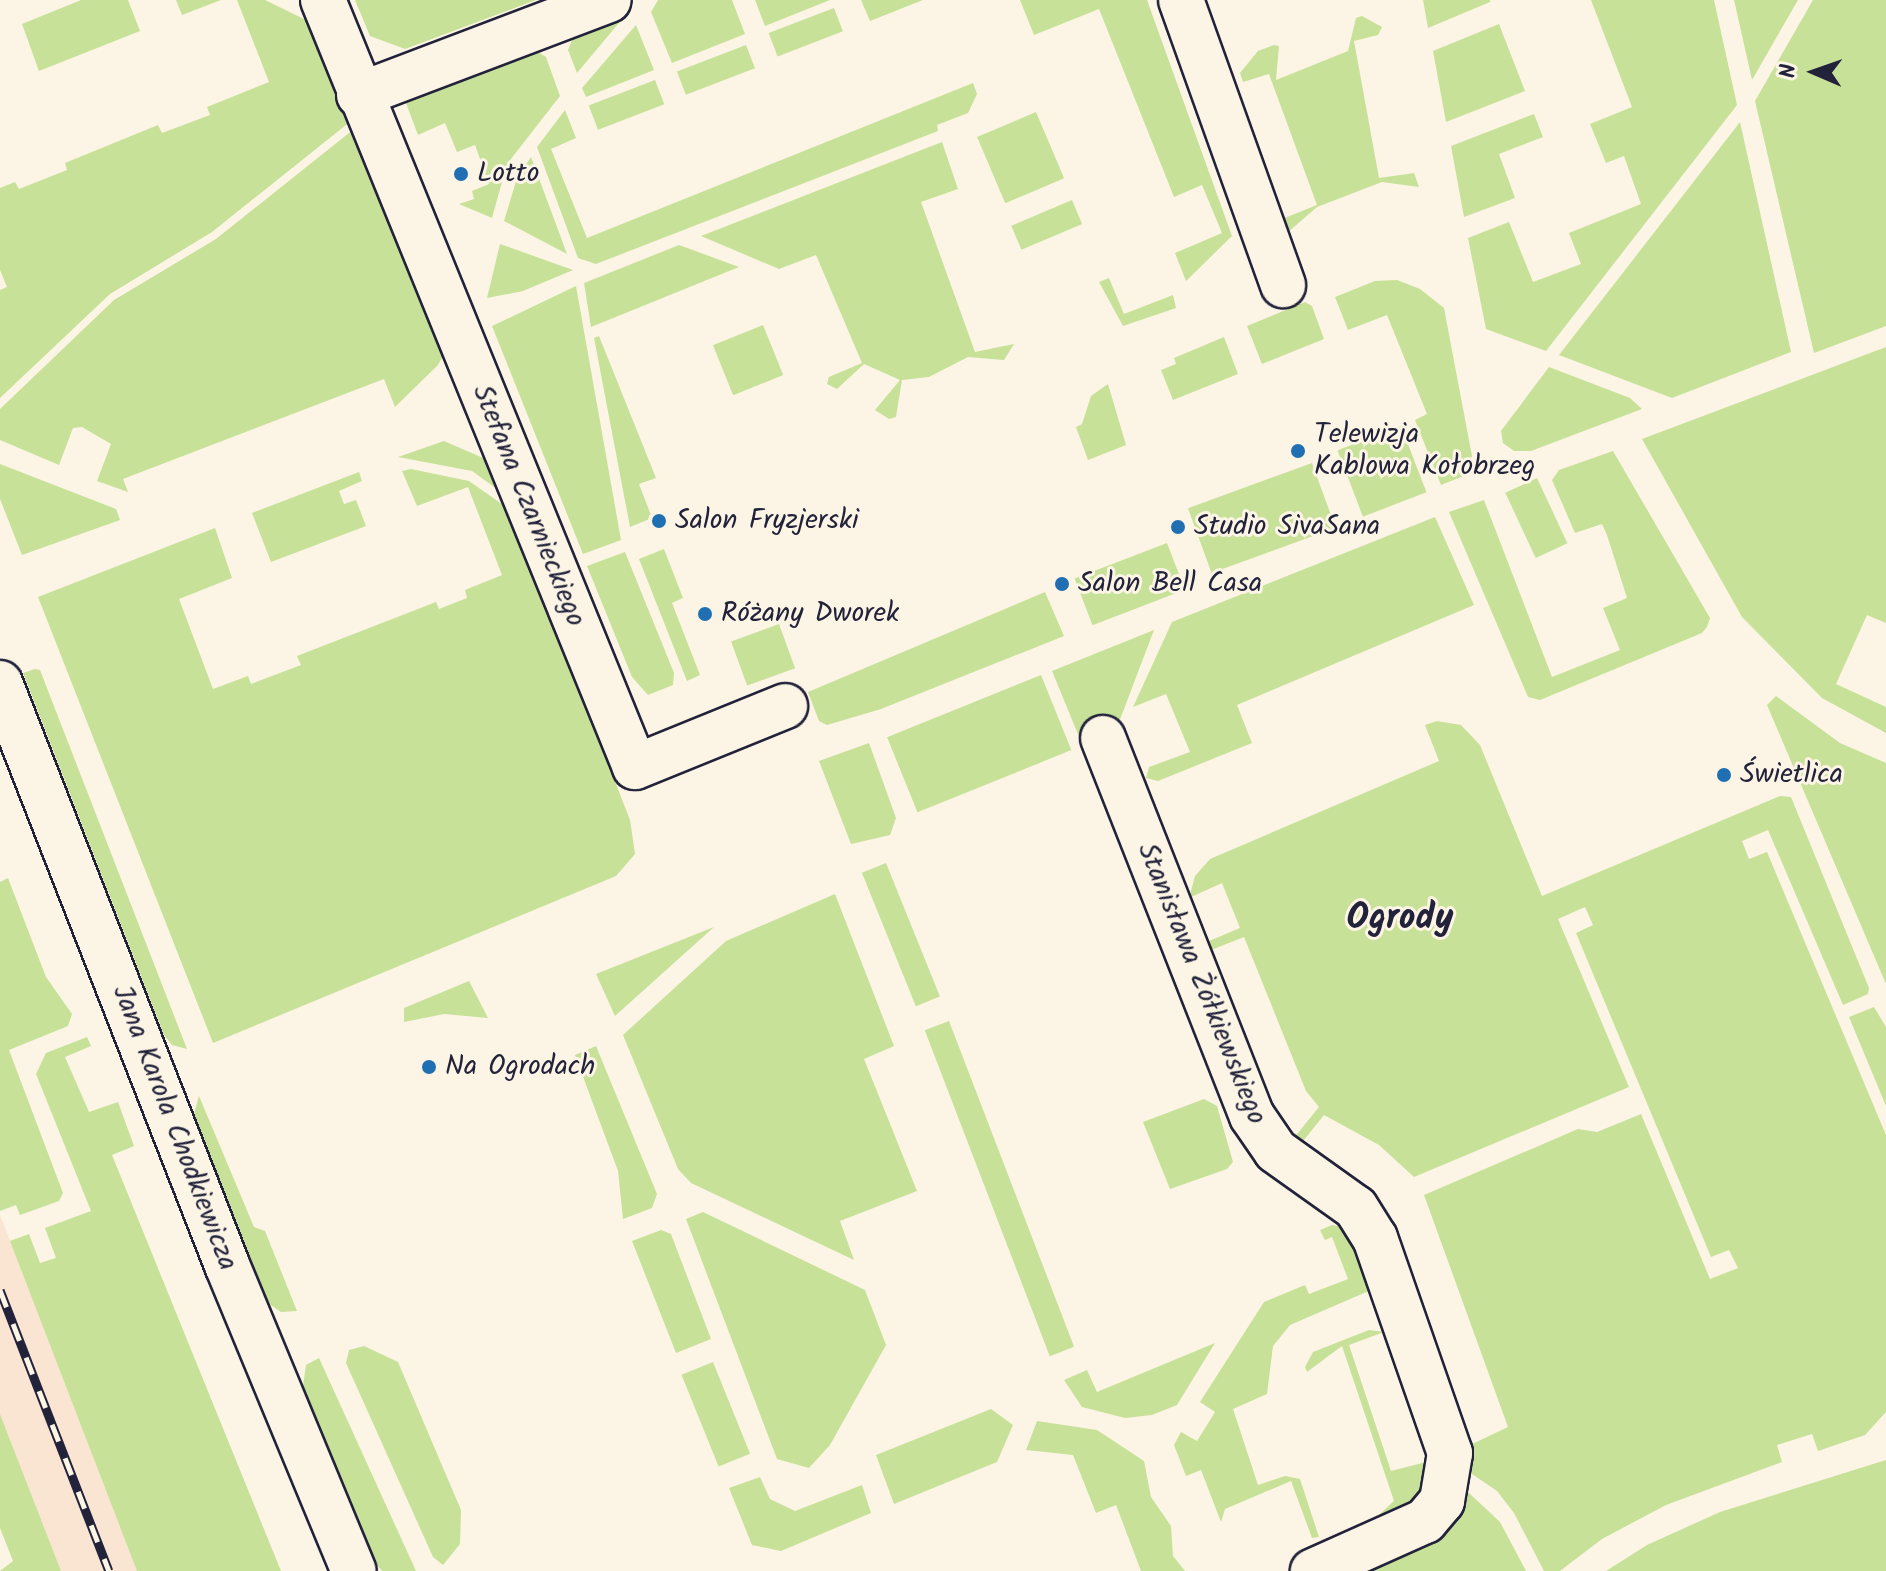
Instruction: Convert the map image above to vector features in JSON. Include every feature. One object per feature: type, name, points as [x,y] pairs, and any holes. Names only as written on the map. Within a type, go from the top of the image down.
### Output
[{"type":"street","name":"Stefana Czarnieckiego","points":[[323,0],[359,95],[635,767],[785,706]]},
{"type":"street","points":[[359,95],[609,0]]},
{"type":"street","points":[[1181,0],[1283,285]]},
{"type":"street","name":"Jana Karola Chodkiewicza","points":[[0,683],[227,1265],[354,1571]]},
{"type":"street","name":"Stanisława Żółkiewskiego","points":[[1103,738],[1252,1116],[1276,1151],[1356,1208],[1375,1238],[1450,1453],[1442,1501],[1425,1521],[1313,1571]]},
{"type":"shaded area","points":[[0,1215],[137,1571],[61,1571],[0,1414]]},
{"type":"green space","points":[[81,0],[128,0],[140,31],[39,71],[22,24]]},
{"type":"green space","points":[[176,0],[221,0],[182,15]]},
{"type":"green space","points":[[237,0],[265,0],[310,22],[351,121],[212,232],[110,294],[0,398],[0,290],[7,287],[0,270],[0,188],[15,182],[19,189],[67,170],[65,163],[158,125],[162,133],[210,115],[207,107],[269,82]]},
{"type":"green space","points":[[355,0],[536,0],[405,49],[370,36]]},
{"type":"green space","points":[[658,0],[732,0],[745,34],[672,63],[651,12]]},
{"type":"green space","points":[[755,0],[830,0],[765,26]]},
{"type":"green space","points":[[861,0],[923,0],[870,21]]},
{"type":"green space","points":[[1020,0],[1147,0],[1232,236],[1186,281],[1175,253],[1222,233],[1202,185],[1174,197],[1099,9],[1034,35]]},
{"type":"green space","points":[[1423,0],[1490,0],[1490,2],[1428,28]]},
{"type":"green space","points":[[1591,0],[1714,0],[1737,105],[1546,351],[1486,329],[1468,238],[1509,222],[1533,282],[1581,264],[1569,233],[1641,204],[1624,156],[1606,163],[1590,124],[1632,107]]},
{"type":"green space","points":[[1734,0],[1798,0],[1752,80]]},
{"type":"green space","points":[[1813,0],[1886,0],[1886,326],[1814,353],[1755,101]]},
{"type":"green space","points":[[834,8],[843,31],[778,56],[769,33]]},
{"type":"green space","points":[[620,13],[623,18],[577,73],[568,50],[576,30]]},
{"type":"green space","points":[[1362,16],[1382,27],[1378,35],[1354,41],[1379,178],[1414,173],[1419,187],[1382,182],[1317,207],[1287,233],[1282,219],[1317,205],[1269,74],[1243,82],[1240,73],[1258,51],[1274,45],[1279,46],[1276,80],[1348,51],[1356,18]]},
{"type":"green space","points":[[1499,24],[1525,91],[1446,122],[1433,51]]},
{"type":"green space","points":[[636,25],[654,70],[586,97],[582,88]]},
{"type":"green space","points":[[746,45],[755,68],[686,95],[677,72]]},
{"type":"green space","points":[[530,47],[546,57],[560,96],[507,164],[492,218],[459,204],[474,199],[472,191],[489,184],[475,145],[457,152],[445,123],[418,135],[403,95]]},
{"type":"green space","points":[[655,80],[664,104],[598,130],[589,105]]},
{"type":"green space","points":[[973,83],[977,94],[968,113],[937,125],[938,131],[596,264],[578,258],[537,147],[565,110],[576,138],[551,149],[587,238]]},
{"type":"green space","points":[[1036,112],[1064,178],[1005,203],[977,137]]},
{"type":"green space","points":[[1534,114],[1543,137],[1499,154],[1515,198],[1464,217],[1451,146]]},
{"type":"green space","points":[[1740,122],[1791,352],[1672,398],[1559,355]]},
{"type":"green space","points":[[354,129],[445,352],[438,365],[395,407],[384,379],[123,479],[128,492],[97,481],[111,444],[82,427],[73,428],[59,465],[0,440],[0,409],[114,300],[216,239]]},
{"type":"green space","points":[[942,142],[958,189],[921,202],[975,352],[1014,344],[1004,360],[968,357],[929,377],[902,380],[896,417],[889,419],[875,410],[900,380],[864,364],[837,389],[827,384],[829,377],[862,363],[816,255],[779,269],[701,236]]},
{"type":"green space","points":[[531,157],[567,254],[504,221],[517,178]]},
{"type":"green space","points":[[1072,200],[1082,224],[1021,250],[1011,226]]},
{"type":"green space","points":[[500,244],[573,270],[523,291],[487,298]]},
{"type":"green space","points":[[679,245],[739,267],[591,327],[584,283]]},
{"type":"green space","points":[[1109,278],[1124,314],[1173,295],[1176,308],[1123,326],[1099,282]]},
{"type":"green space","points":[[1397,280],[1420,289],[1444,308],[1472,456],[1466,475],[1441,485],[1415,420],[1427,414],[1387,315],[1348,330],[1335,297],[1375,281]]},
{"type":"green space","points":[[576,286],[621,540],[583,554],[492,326]]},
{"type":"green space","points":[[1305,302],[1312,306],[1324,339],[1262,364],[1247,326]]},
{"type":"green space","points":[[763,325],[783,375],[733,395],[713,345]]},
{"type":"green space","points":[[599,336],[656,478],[639,484],[652,518],[630,527],[594,338]]},
{"type":"green space","points":[[1224,337],[1238,374],[1173,400],[1161,370],[1176,364],[1174,358]]},
{"type":"green space","points":[[1886,347],[1886,623],[1867,615],[1836,684],[1886,707],[1886,733],[1822,698],[1742,617],[1642,439]]},
{"type":"green space","points":[[1549,367],[1630,398],[1642,409],[1531,451],[1514,451],[1503,443],[1501,431]]},
{"type":"green space","points":[[1108,384],[1126,445],[1088,460],[1076,427],[1082,424],[1091,396]]},
{"type":"green space","points":[[1401,426],[1426,492],[1363,517],[1338,450]]},
{"type":"green space","points":[[444,441],[490,461],[501,492],[472,471],[398,457]]},
{"type":"green space","points":[[1613,451],[1710,618],[1707,627],[1702,633],[1540,700],[1528,697],[1449,512],[1484,500],[1552,677],[1620,650],[1603,608],[1627,598],[1607,535],[1602,524],[1575,533],[1552,480],[1559,470]]},
{"type":"green space","points":[[1312,463],[1336,528],[1212,573],[1188,508]]},
{"type":"green space","points":[[0,464],[116,509],[120,520],[22,555],[0,499]]},
{"type":"green space","points":[[411,469],[469,481],[509,509],[630,820],[635,854],[616,876],[213,1043],[38,597],[215,528],[232,578],[179,599],[213,689],[248,676],[251,684],[301,665],[297,656],[436,602],[439,609],[467,598],[465,590],[502,575],[468,487],[417,506],[402,471]]},
{"type":"green space","points":[[359,472],[362,481],[339,491],[344,504],[356,500],[366,526],[271,562],[252,513]]},
{"type":"green space","points":[[1537,478],[1567,543],[1536,558],[1505,493]]},
{"type":"green space","points":[[1435,517],[1474,605],[1237,705],[1252,743],[1158,781],[1146,778],[1149,767],[1190,752],[1166,694],[1133,707],[1172,622]]},
{"type":"green space","points":[[1167,543],[1185,590],[1092,625],[1075,578]]},
{"type":"green space","points":[[664,549],[683,598],[672,603],[700,675],[687,681],[639,559]]},
{"type":"green space","points":[[625,552],[674,673],[673,685],[648,695],[632,677],[587,566]]},
{"type":"green space","points":[[1045,592],[1064,636],[881,709],[827,725],[819,721],[808,692]]},
{"type":"green space","points":[[779,624],[795,668],[747,686],[731,641]]},
{"type":"green space","points":[[1154,630],[1116,730],[1082,744],[1052,671]]},
{"type":"green space","points":[[40,670],[187,1049],[172,1045],[164,1035],[23,673]]},
{"type":"green space","points":[[1041,675],[1071,750],[917,812],[887,737]]},
{"type":"green space","points":[[1776,696],[1840,743],[1886,763],[1886,984],[1767,705]]},
{"type":"green space","points":[[1437,721],[1461,725],[1480,745],[1542,896],[1780,796],[1791,797],[1869,988],[1868,994],[1843,1005],[1768,830],[1742,841],[1749,859],[1767,852],[1886,1135],[1886,1412],[1865,1435],[1818,1451],[1812,1434],[1777,1445],[1782,1462],[1666,1505],[1602,1539],[1560,1571],[1544,1571],[1514,1513],[1497,1491],[1472,1474],[1470,1445],[1508,1427],[1424,1195],[1578,1129],[1597,1132],[1641,1114],[1710,1279],[1738,1268],[1729,1250],[1711,1257],[1576,933],[1593,925],[1585,907],[1558,919],[1629,1087],[1414,1177],[1379,1145],[1324,1115],[1300,1145],[1293,1139],[1319,1107],[1306,1091],[1244,937],[1206,952],[1202,944],[1240,928],[1222,883],[1189,898],[1195,876],[1210,859],[1439,761],[1425,725]]},
{"type":"green space","points":[[869,743],[896,818],[890,835],[851,844],[819,761]]},
{"type":"green space","points":[[886,863],[940,997],[916,1006],[862,873]]},
{"type":"green space","points":[[8,878],[46,977],[72,1014],[68,1026],[9,1050],[63,1193],[59,1201],[20,1215],[16,1205],[0,1211],[0,882]]},
{"type":"green space","points":[[835,894],[894,1046],[864,1059],[917,1191],[840,1221],[854,1260],[691,1183],[678,1169],[623,1035],[726,941]]},
{"type":"green space","points":[[714,927],[615,1016],[596,974]]},
{"type":"green space","points":[[469,981],[488,1018],[444,1014],[404,1022],[404,1008]]},
{"type":"green space","points":[[1874,1007],[1886,1027],[1886,1106],[1849,1017]]},
{"type":"green space","points":[[949,1021],[1074,1347],[1050,1356],[925,1030]]},
{"type":"green space","points":[[87,1037],[91,1046],[65,1057],[89,1112],[118,1102],[134,1146],[112,1155],[281,1571],[137,1571],[10,1241],[29,1234],[40,1263],[56,1258],[45,1228],[91,1211],[36,1074],[46,1053]]},
{"type":"green space","points":[[596,1046],[657,1194],[652,1208],[623,1219],[618,1171],[575,1055]]},
{"type":"green space","points":[[199,1096],[254,1227],[265,1231],[297,1311],[281,1312],[268,1303],[194,1114]]},
{"type":"green space","points":[[1204,1099],[1217,1106],[1233,1162],[1227,1169],[1170,1189],[1143,1122]]},
{"type":"green space","points":[[703,1212],[865,1290],[886,1345],[830,1445],[809,1468],[777,1459],[686,1219]]},
{"type":"green space","points":[[1332,1225],[1343,1227],[1356,1244],[1371,1290],[1290,1325],[1273,1346],[1267,1394],[1233,1409],[1258,1485],[1285,1476],[1300,1479],[1319,1537],[1312,1538],[1291,1481],[1225,1509],[1221,1522],[1201,1470],[1186,1476],[1174,1445],[1181,1432],[1197,1441],[1215,1412],[1200,1402],[1264,1302],[1305,1285],[1309,1294],[1348,1279],[1332,1237],[1325,1240],[1320,1230]]},
{"type":"green space","points":[[661,1230],[671,1234],[711,1339],[676,1353],[632,1241]]},
{"type":"green space","points":[[1369,1330],[1384,1332],[1349,1345],[1391,1471],[1430,1461],[1423,1492],[1412,1506],[1367,1526],[1394,1501],[1342,1346],[1307,1372],[1305,1367],[1313,1352]]},
{"type":"green space","points":[[1215,1343],[1177,1405],[1152,1415],[1125,1418],[1082,1407],[1064,1380],[1087,1370],[1097,1392]]},
{"type":"green space","points":[[364,1346],[398,1362],[461,1510],[460,1544],[443,1565],[433,1557],[346,1363],[349,1350]]},
{"type":"green space","points":[[319,1358],[416,1571],[382,1571],[377,1565],[303,1386],[306,1365]]},
{"type":"green space","points":[[713,1362],[750,1454],[719,1467],[681,1375]]},
{"type":"green space","points":[[991,1409],[1013,1425],[997,1462],[894,1504],[876,1455]]},
{"type":"green space","points":[[0,1414],[61,1571],[0,1571],[13,1561],[0,1528]]},
{"type":"green space","points":[[1037,1421],[1097,1430],[1144,1461],[1151,1497],[1171,1526],[1173,1556],[1185,1571],[1141,1571],[1116,1505],[1096,1513],[1073,1455],[1026,1450]]},
{"type":"green space","points":[[1886,1460],[1886,1571],[1606,1571],[1647,1545],[1720,1512]]},
{"type":"green space","points":[[760,1477],[770,1499],[795,1511],[862,1485],[871,1513],[781,1551],[752,1545],[729,1488]]},
{"type":"green space","points":[[1468,1492],[1500,1522],[1526,1571],[1366,1571],[1433,1541]]},
{"type":"railway","points":[[0,1290],[109,1571]]},
{"type":"place","name":"Lotto","points":[[461,174]]},
{"type":"place","name":"Telewizja Kablowa Kołobrzeg","points":[[1298,451]]},
{"type":"place","name":"Salon Fryzjerski","points":[[659,521]]},
{"type":"place","name":"Studio SivaSana","points":[[1178,527]]},
{"type":"place","name":"Salon Bell Casa","points":[[1062,584]]},
{"type":"place","name":"Różany Dworek","points":[[705,614]]},
{"type":"place","name":"Świetlica","points":[[1724,775]]},
{"type":"place","name":"Na Ogrodach","points":[[429,1067]]},
{"type":"district","name":"Ogrody","points":[[1400,919]]}]
